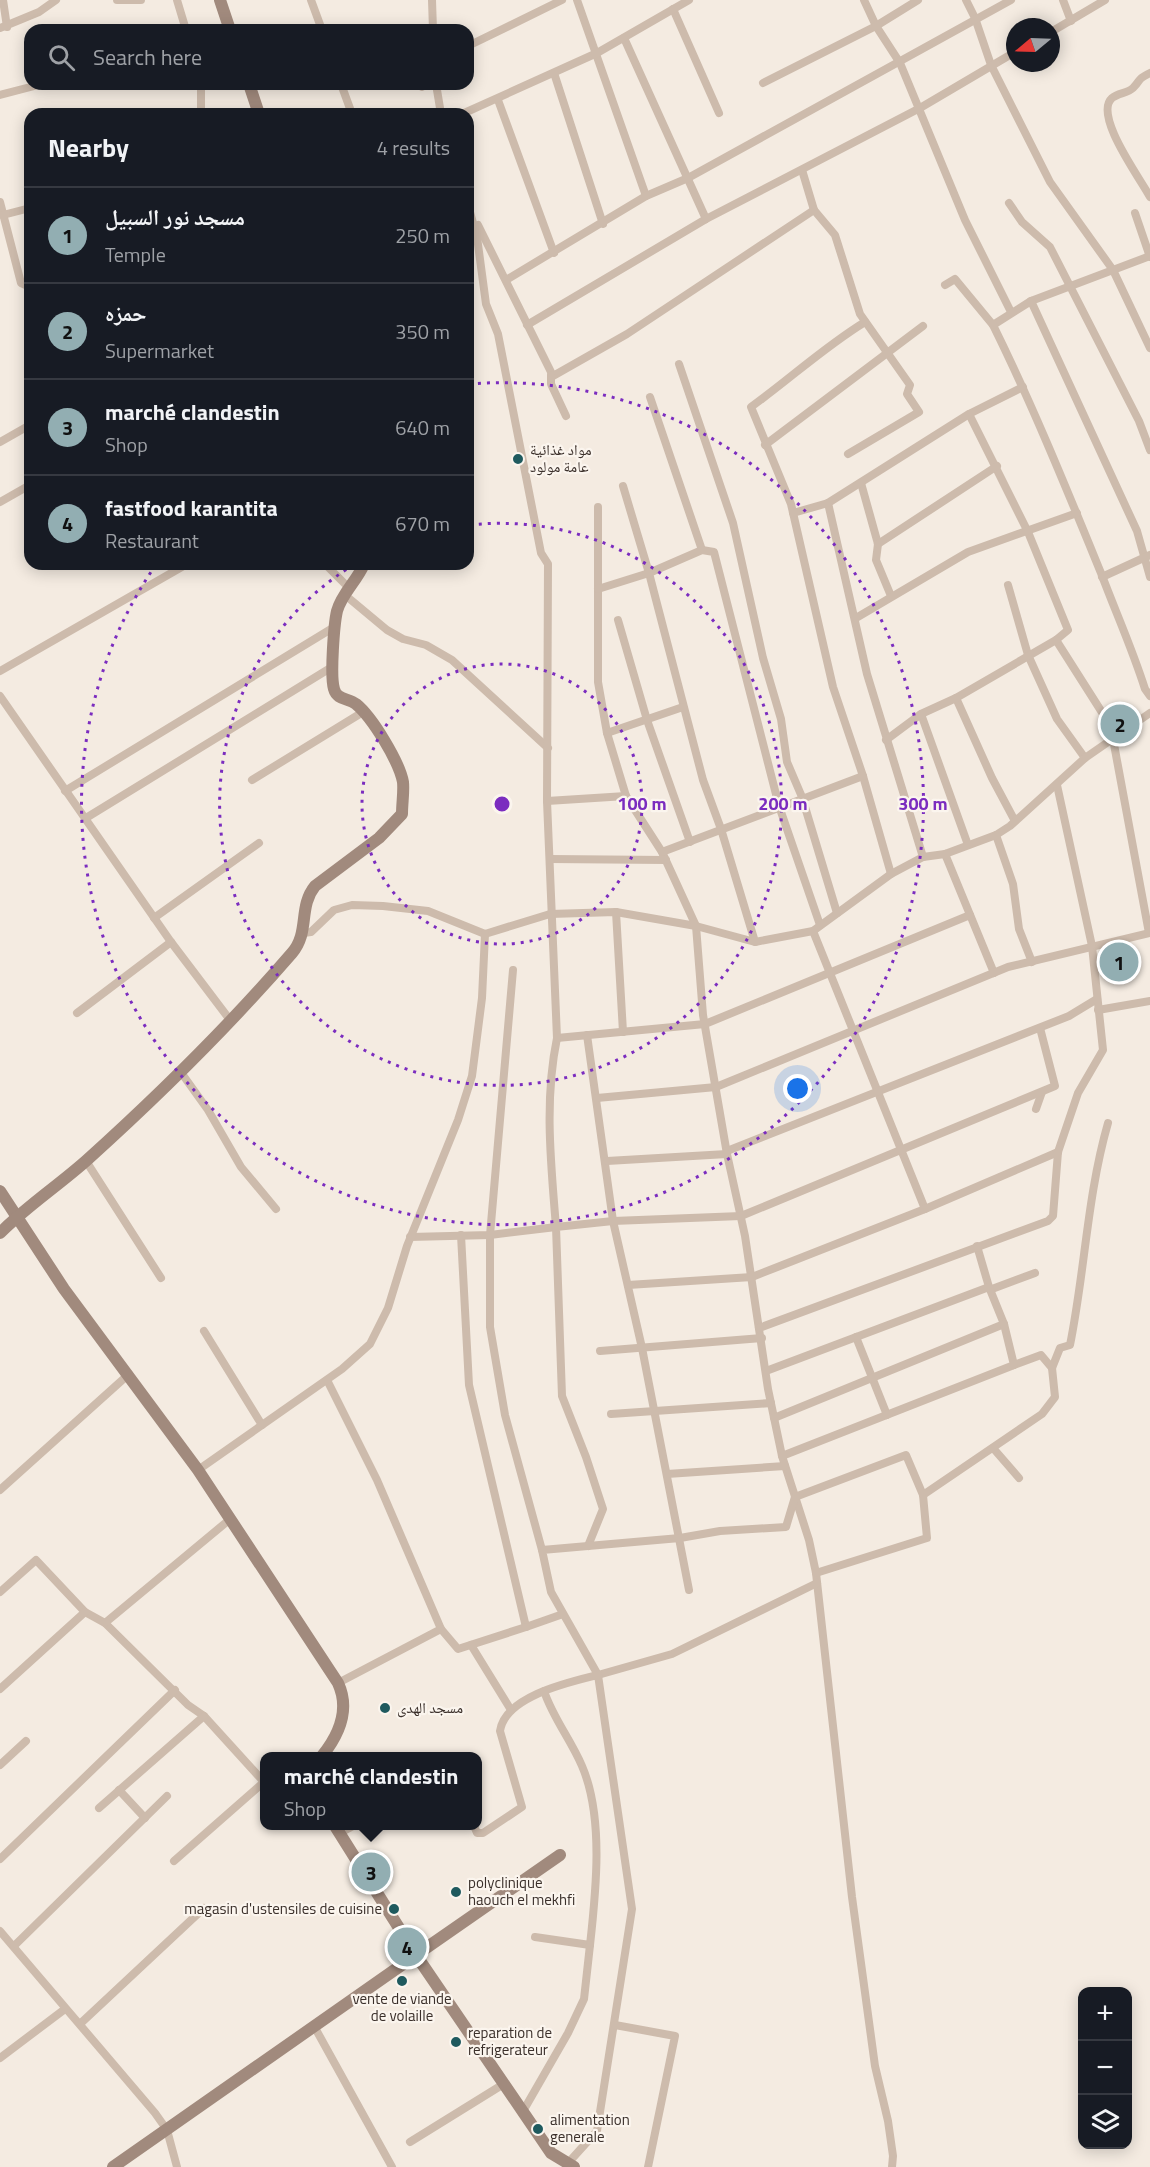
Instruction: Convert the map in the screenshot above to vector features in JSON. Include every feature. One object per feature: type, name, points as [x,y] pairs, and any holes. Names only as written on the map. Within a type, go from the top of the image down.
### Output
[{"type":"street","points":[[3,0],[3,27],[39,12],[56,0]]},
{"type":"street","points":[[117,0],[141,0]]},
{"type":"street","points":[[177,0],[184,24]]},
{"type":"street","points":[[220,0],[228,24]]},
{"type":"street","points":[[311,0],[320,24]]},
{"type":"street","points":[[474,43],[562,0]]},
{"type":"street","points":[[577,0],[646,196]]},
{"type":"street","points":[[474,109],[597,53],[689,0]]},
{"type":"street","points":[[864,0],[876,26],[900,63],[965,220],[1011,312]]},
{"type":"street","points":[[763,83],[876,26],[918,0]]},
{"type":"street","points":[[966,0],[975,18],[991,65],[1050,182],[1113,270],[1150,348]]},
{"type":"street","points":[[506,280],[603,224],[646,196],[688,178],[1011,0]]},
{"type":"street","points":[[1063,0],[1071,21]]},
{"type":"street","points":[[1060,27],[1105,0]]},
{"type":"street","points":[[433,24],[434,1]]},
{"type":"street","points":[[673,9],[719,113]]},
{"type":"street","points":[[624,38],[706,219]]},
{"type":"street","points":[[527,325],[706,219],[920,108],[1006,57]]},
{"type":"street","points":[[554,73],[603,224]]},
{"type":"street","points":[[1150,73],[1137,80],[1133,88],[1112,98],[1106,109],[1110,130],[1150,197]]},
{"type":"street","points":[[0,95],[24,89]]},
{"type":"street","points":[[201,90],[201,108]]},
{"type":"street","points":[[251,90],[257,108]]},
{"type":"street","points":[[343,90],[350,108]]},
{"type":"street","points":[[437,90],[440,108]]},
{"type":"street","points":[[498,100],[554,253]]},
{"type":"street","points":[[802,170],[814,210],[835,235],[865,322],[910,385],[907,394],[919,412],[848,454]]},
{"type":"street","points":[[0,202],[21,284],[24,285]]},
{"type":"street","points":[[1009,203],[1022,222],[1050,247],[1072,286],[1138,420],[1150,450]]},
{"type":"street","points":[[3,215],[24,210]]},
{"type":"street","points":[[551,375],[555,376],[627,334],[814,210]]},
{"type":"street","points":[[993,325],[1031,301],[1150,256],[1135,213]]},
{"type":"street","points":[[474,217],[551,375],[551,384],[566,416]]},
{"type":"street","points":[[474,226],[486,304],[498,334],[541,553],[548,564],[547,801],[557,1038],[551,1065],[548,1130],[556,1227],[562,1396],[586,1456],[603,1509],[588,1546]]},
{"type":"street","points":[[945,285],[955,279],[993,325],[1023,387],[1077,513],[1127,634],[1145,689],[1150,696]]},
{"type":"street","points":[[1031,301],[1137,531],[1150,577]]},
{"type":"street","points":[[865,322],[831,343],[794,376],[751,406],[794,513],[833,687],[863,776],[891,874]]},
{"type":"street","points":[[765,445],[923,326]]},
{"type":"street","points":[[679,364],[733,523],[763,658],[781,719],[787,762],[802,797],[837,913]]},
{"type":"street","points":[[794,513],[828,503],[969,414],[1023,387]]},
{"type":"street","points":[[650,397],[702,550]]},
{"type":"street","points":[[969,414],[1028,532],[1068,630],[1061,648]]},
{"type":"street","points":[[0,442],[24,428]]},
{"type":"street","points":[[878,544],[996,466]]},
{"type":"street","points":[[861,483],[878,544],[876,560],[891,596]]},
{"type":"street","points":[[623,486],[649,573],[682,707],[703,780],[722,829],[755,942]]},
{"type":"street","points":[[0,502],[24,488]]},
{"type":"street","points":[[828,503],[840,564],[856,618],[867,674],[923,857]]},
{"type":"street","points":[[598,507],[598,682],[607,733],[626,796],[664,856],[696,926],[705,1024],[727,1153],[752,1277],[771,1403],[782,1456],[809,1540],[817,1578],[852,1897],[875,2066],[888,2121],[893,2156],[892,2167]]},
{"type":"street","points":[[856,618],[968,552],[1077,513]]},
{"type":"street","points":[[598,589],[649,573],[702,550],[714,552],[779,806],[828,972],[879,1090],[925,1209]]},
{"type":"street","points":[[1102,577],[1146,557]]},
{"type":"street","points":[[0,671],[177,570]]},
{"type":"street","points":[[330,570],[346,591],[387,630],[403,639],[426,645],[452,660],[548,748]]},
{"type":"street","points":[[0,1233],[18,1215],[86,1161],[230,1020],[294,950],[304,933],[303,909],[307,896],[315,886],[379,838],[402,814],[403,783],[394,757],[363,712],[355,703],[339,696],[334,688],[332,667],[337,611],[346,591],[358,578],[361,570]]},
{"type":"street","points":[[1008,585],[1028,655],[1057,719],[1085,758]]},
{"type":"street","points":[[618,620],[647,720],[690,842]]},
{"type":"street","points":[[65,791],[336,626]]},
{"type":"street","points":[[886,740],[921,714],[956,698],[1056,640],[1068,630]]},
{"type":"street","points":[[597,1098],[716,1087],[994,973],[1092,946],[1150,933],[1115,737],[1056,640]]},
{"type":"street","points":[[86,818],[332,667]]},
{"type":"street","points":[[0,696],[171,942],[230,1020]]},
{"type":"street","points":[[956,698],[992,778],[1015,820]]},
{"type":"street","points":[[607,733],[682,707]]},
{"type":"street","points":[[252,780],[363,712]]},
{"type":"street","points":[[304,933],[311,932],[334,910],[352,906],[383,906],[428,911],[485,934],[550,914],[616,912],[696,926],[755,942],[816,928],[891,874],[923,857],[945,854],[996,835],[1057,785],[1085,758],[1150,713]]},
{"type":"street","points":[[921,714],[968,844]]},
{"type":"street","points":[[550,859],[664,856],[690,842],[779,806],[863,776]]},
{"type":"street","points":[[759,1328],[1048,1221],[1053,1216],[1058,1152],[1078,1093],[1103,1050],[1092,946],[1057,785]]},
{"type":"street","points":[[547,801],[626,796]]},
{"type":"street","points":[[996,835],[1013,884],[1019,929],[1032,962]]},
{"type":"street","points":[[154,918],[259,843]]},
{"type":"street","points":[[945,854],[994,973]]},
{"type":"street","points":[[616,912],[623,1032]]},
{"type":"street","points":[[557,1038],[705,1024],[970,915]]},
{"type":"street","points":[[198,1470],[327,1380],[370,1344],[388,1308],[411,1237],[458,1120],[472,1076],[482,998],[485,934]]},
{"type":"street","points":[[77,1013],[171,942]]},
{"type":"street","points":[[339,1830],[502,2085],[551,2153],[571,2164],[597,2131],[632,1909],[598,1674],[551,1592],[542,1550],[505,1415],[490,1327],[490,1235],[513,970]]},
{"type":"street","points":[[607,1161],[727,1153],[879,1090],[1069,1017],[1097,999]]},
{"type":"street","points":[[1098,1010],[1150,1003]]},
{"type":"street","points":[[411,1237],[490,1235],[613,1221],[741,1216],[1055,1086],[1040,1028]]},
{"type":"street","points":[[587,1035],[607,1161],[613,1221],[642,1348],[689,1590]]},
{"type":"street","points":[[180,1071],[208,1110],[241,1167],[276,1209]]},
{"type":"street","points":[[1036,1109],[1042,1092]]},
{"type":"street","points":[[923,1495],[1042,1414],[1055,1397],[1052,1368],[1060,1348],[1070,1345],[1078,1304],[1095,1167],[1108,1123]]},
{"type":"street","points":[[628,1286],[752,1277],[925,1209],[1058,1152]]},
{"type":"street","points":[[86,1161],[161,1278]]},
{"type":"street","points":[[0,1191],[18,1215],[64,1289],[198,1470],[338,1683],[344,1696],[343,1718],[324,1752]]},
{"type":"street","points":[[461,1235],[469,1385],[526,1627]]},
{"type":"street","points":[[977,1246],[1004,1324],[1014,1365]]},
{"type":"street","points":[[766,1371],[1035,1273]]},
{"type":"street","points":[[774,1418],[1004,1324]]},
{"type":"street","points":[[204,1331],[262,1425]]},
{"type":"street","points":[[856,1337],[887,1415]]},
{"type":"street","points":[[600,1351],[762,1338]]},
{"type":"street","points":[[782,1456],[1041,1355],[1052,1368]]},
{"type":"street","points":[[0,1490],[129,1374]]},
{"type":"street","points":[[327,1380],[377,1480],[441,1629],[456,1648],[563,1614]]},
{"type":"street","points":[[611,1414],[771,1403]]},
{"type":"street","points":[[993,1448],[1019,1478]]},
{"type":"street","points":[[476,1830],[477,1833],[483,1833],[522,1807],[500,1731],[511,1710],[550,1686],[672,1654],[817,1578],[927,1538],[923,1495],[906,1455],[795,1497]]},
{"type":"street","points":[[667,1474],[785,1466]]},
{"type":"street","points":[[542,1550],[680,1538],[720,1531],[786,1527],[795,1497]]},
{"type":"street","points":[[105,1623],[229,1520]]},
{"type":"street","points":[[0,1592],[36,1560],[85,1612],[105,1623],[204,1716],[260,1778]]},
{"type":"street","points":[[0,1689],[85,1612]]},
{"type":"street","points":[[338,1683],[441,1629]]},
{"type":"street","points":[[471,1645],[511,1710]]},
{"type":"street","points":[[0,1859],[175,1690]]},
{"type":"street","points":[[522,2113],[568,2033],[584,1999],[597,1852],[592,1810],[583,1768],[544,1691]]},
{"type":"street","points":[[99,1808],[204,1716]]},
{"type":"street","points":[[0,1765],[26,1741]]},
{"type":"street","points":[[174,1861],[260,1786]]},
{"type":"street","points":[[119,1791],[145,1818]]},
{"type":"street","points":[[14,1946],[167,1796]]},
{"type":"street","points":[[113,2167],[560,1855]]},
{"type":"street","points":[[81,2024],[204,1908]]},
{"type":"street","points":[[0,1931],[64,2009],[81,2024],[167,2130],[177,2167]]},
{"type":"street","points":[[535,1936],[590,1945]]},
{"type":"street","points":[[0,2058],[64,2009]]},
{"type":"street","points":[[615,2025],[675,2036],[648,2167]]},
{"type":"street","points":[[314,2026],[392,2167]]},
{"type":"street","points":[[411,2142],[502,2085]]},
{"type":"place","name":"مواد غذائية عامة مولود","points":[[518,459]]},
{"type":"place","name":"حمزه","points":[[1120,724]]},
{"type":"place","name":"مسجد نور السبيل","points":[[1119,962]]},
{"type":"place","name":"مسجد الهدى","points":[[385,1708]]},
{"type":"place","name":"marché clandestin","points":[[371,1872]]},
{"type":"place","name":"polyclinique haouch el mekhfi","points":[[456,1892]]},
{"type":"place","name":"magasin d'ustensiles de cuisine","points":[[394,1909]]},
{"type":"place","name":"fastfood karantita","points":[[407,1947]]},
{"type":"place","name":"vente de viande de volaille","points":[[402,1981]]},
{"type":"place","name":"reparation de refrigerateur","points":[[456,2042]]},
{"type":"place","name":"alimentation generale","points":[[538,2129]]}]
